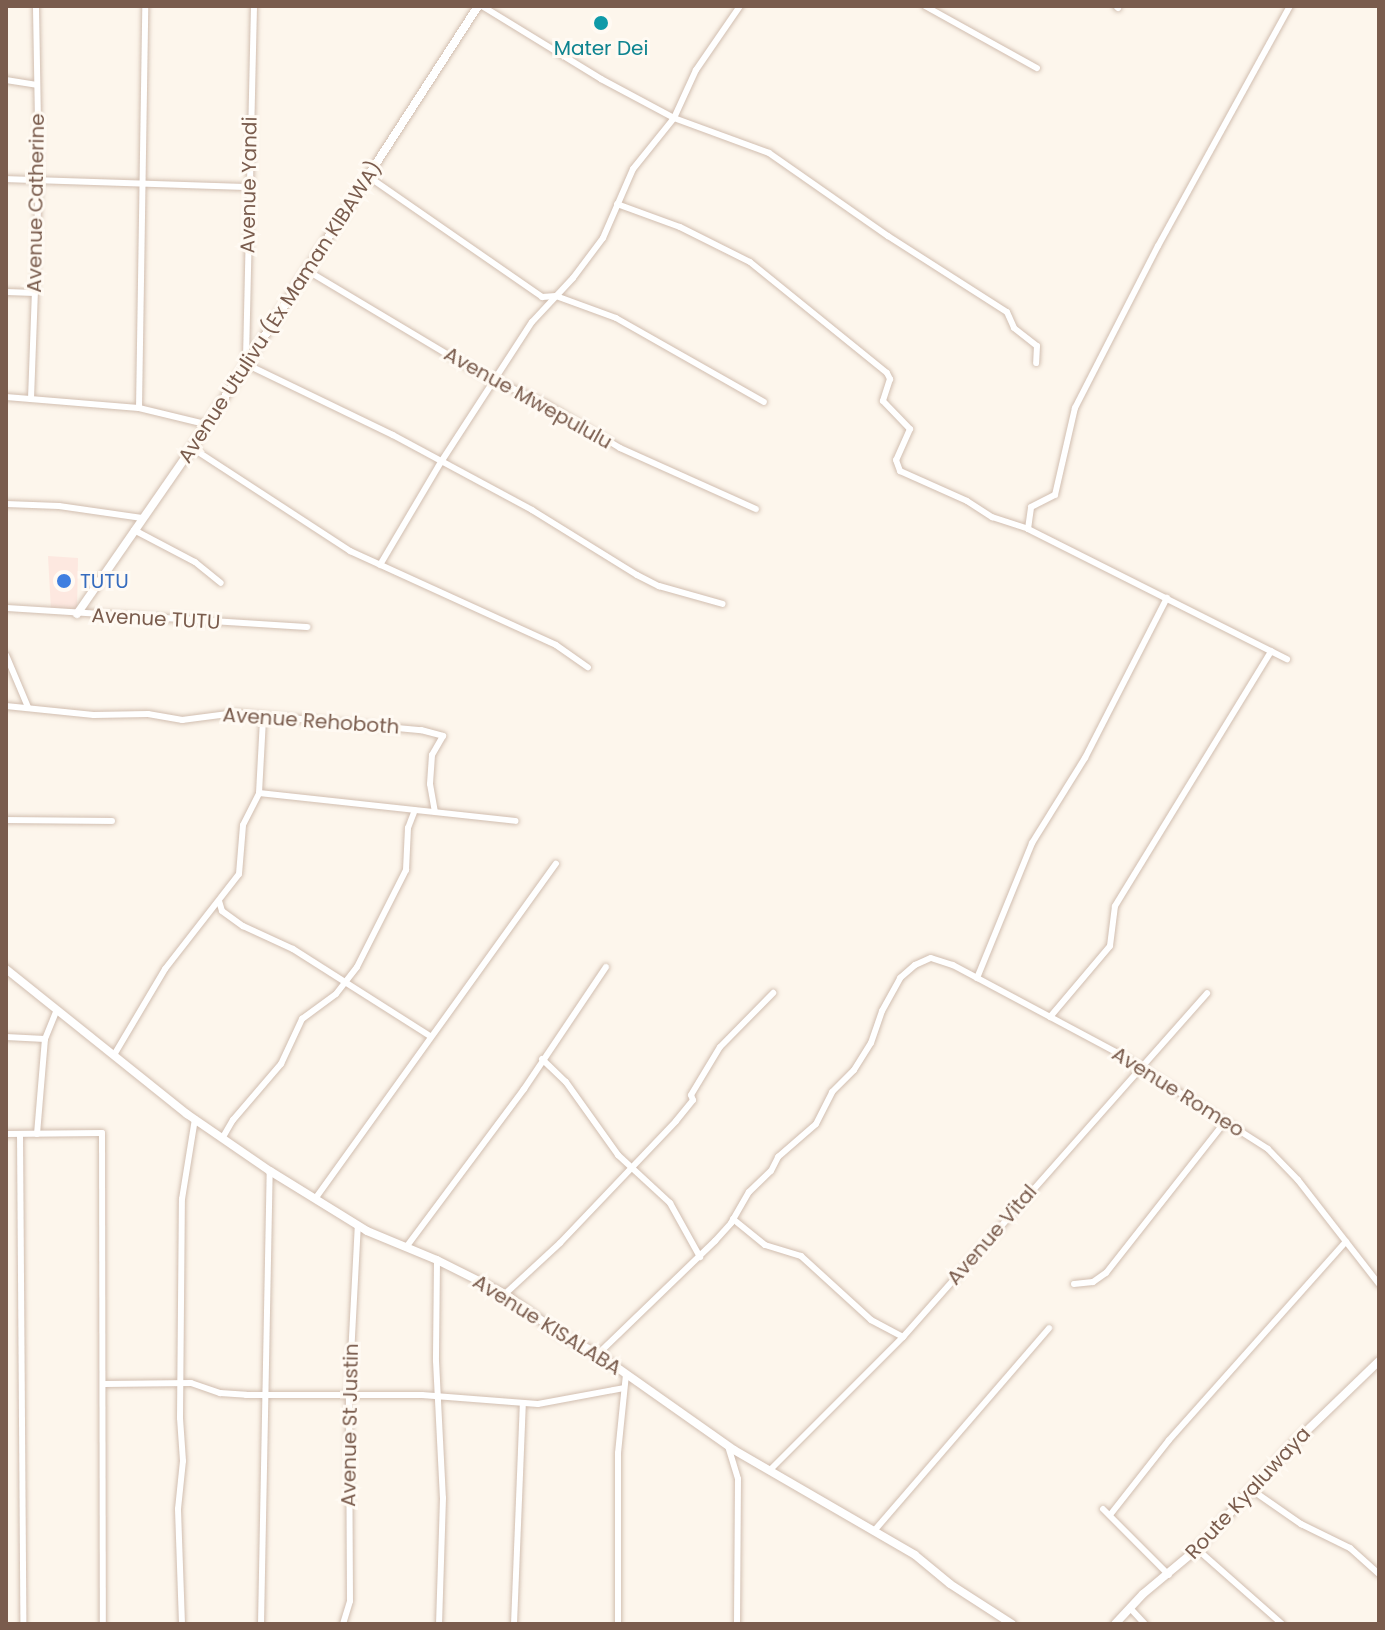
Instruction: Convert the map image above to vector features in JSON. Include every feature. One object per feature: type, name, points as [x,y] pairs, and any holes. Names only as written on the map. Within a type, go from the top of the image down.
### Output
[{"type":"street","name":"Avenue Catherine","points":[[31,399],[39,181],[36,6]]},
{"type":"street","points":[[139,408],[145,6]]},
{"type":"street","name":"Avenue Yandi","points":[[246,364],[254,6]]},
{"type":"street","points":[[480,6],[601,79],[674,118],[769,153],[1007,312],[1014,328],[1037,346],[1036,363]]},
{"type":"street","name":"Avenue Utulivu (Ex Maman KIBAWA)","points":[[77,614],[192,448],[480,6]]},
{"type":"street","points":[[380,565],[441,462],[532,322],[603,238],[633,169],[674,118],[696,70],[740,6]]},
{"type":"street","points":[[925,6],[1037,68]]},
{"type":"street","points":[[1028,529],[1031,507],[1055,495],[1075,408],[1158,246],[1290,6]]},
{"type":"street","points":[[6,80],[37,85]]},
{"type":"street","points":[[369,177],[542,297],[556,296],[616,318],[764,402]]},
{"type":"street","points":[[6,179],[250,187]]},
{"type":"street","points":[[617,204],[712,241],[750,262],[796,296],[887,373],[890,379],[883,401],[910,429],[896,460],[900,471],[967,501],[992,517],[1028,529],[1287,659]]},
{"type":"street","name":"Avenue Mwepululu","points":[[308,271],[477,372],[496,378],[620,448],[756,509]]},
{"type":"street","points":[[6,292],[35,293]]},
{"type":"street","points":[[246,364],[532,510],[637,575],[659,586],[723,604]]},
{"type":"street","points":[[6,397],[139,408],[205,424]]},
{"type":"street","points":[[192,448],[350,551],[556,645],[588,667]]},
{"type":"street","points":[[6,504],[59,506],[142,518]]},
{"type":"street","points":[[134,530],[195,562],[221,583]]},
{"type":"street","points":[[977,978],[1032,843],[1085,758],[1167,598]]},
{"type":"street","name":"Avenue TUTU","points":[[6,608],[307,627]]},
{"type":"street","points":[[1050,1017],[1110,946],[1115,906],[1271,651]]},
{"type":"street","points":[[6,655],[28,707]]},
{"type":"street","name":"Avenue Rehoboth","points":[[6,706],[94,715],[148,714],[182,720],[223,713],[421,730],[443,736],[432,755],[430,784],[435,812]]},
{"type":"street","points":[[114,1055],[165,969],[239,874],[243,825],[259,793],[263,718]]},
{"type":"street","points":[[259,793],[515,821]]},
{"type":"street","points":[[223,1137],[233,1120],[281,1064],[302,1019],[336,994],[357,967],[406,870],[408,828],[415,810]]},
{"type":"street","points":[[6,820],[112,821]]},
{"type":"street","points":[[315,1199],[556,863]]},
{"type":"street","points":[[219,901],[222,911],[243,926],[293,949],[430,1036]]},
{"type":"street","name":"Avenue Romeo","points":[[733,1219],[749,1192],[771,1171],[778,1157],[816,1124],[832,1092],[857,1067],[900,978],[915,965],[931,958],[977,978],[1139,1067],[1268,1149],[1298,1180],[1379,1284]]},
{"type":"street","points":[[407,1246],[524,1089],[606,967]]},
{"type":"street","name":"Avenue KISALABA","points":[[6,969],[195,1119],[270,1171],[358,1225],[505,1294],[560,1334],[598,1354],[728,1446],[915,1555],[950,1584],[1012,1624]]},
{"type":"street","points":[[505,1294],[632,1168],[693,1100],[691,1095],[720,1047],[773,993]]},
{"type":"street","name":"Avenue Vital","points":[[769,1471],[903,1337],[1207,993]]},
{"type":"street","points":[[37,1134],[45,1039],[57,1010]]},
{"type":"street","points":[[6,1037],[45,1039]]},
{"type":"street","points":[[542,1059],[566,1082],[611,1146],[670,1203],[700,1257]]},
{"type":"street","points":[[182,1624],[178,1509],[183,1461],[180,1418],[183,1384],[182,1199],[195,1119]]},
{"type":"street","points":[[1074,1284],[1093,1282],[1106,1273],[1225,1122]]},
{"type":"street","points":[[6,1134],[102,1133],[103,1624]]},
{"type":"street","points":[[20,1134],[23,1624]]},
{"type":"street","points":[[261,1624],[270,1171]]},
{"type":"street","points":[[598,1354],[700,1257],[733,1219],[765,1245],[801,1256],[871,1320],[903,1337]]},
{"type":"street","name":"Avenue St Justin","points":[[343,1624],[350,1601],[349,1394],[358,1225]]},
{"type":"street","points":[[1110,1515],[1169,1440],[1346,1241]]},
{"type":"street","points":[[437,1260],[435,1317],[443,1498],[439,1624]]},
{"type":"street","points":[[874,1531],[1049,1328]]},
{"type":"street","name":"Route Kyaluwaya","points":[[1115,1624],[1197,1549],[1296,1441],[1379,1361]]},
{"type":"street","points":[[618,1624],[618,1453],[626,1374]]},
{"type":"street","points":[[104,1384],[191,1383],[220,1393],[439,1396],[523,1403],[558,1402],[577,1395],[624,1388]]},
{"type":"street","points":[[514,1624],[523,1403]]},
{"type":"street","points":[[728,1446],[738,1479],[740,1562],[737,1624]]},
{"type":"street","points":[[1252,1490],[1301,1524],[1350,1548],[1379,1574]]},
{"type":"street","points":[[1103,1509],[1169,1575]]},
{"type":"street","points":[[1197,1549],[1282,1624]]},
{"type":"street","points":[[1130,1608],[1145,1624]]},
{"type":"shaded area","name":"TUTU","points":[[48,556],[78,558],[77,610],[51,610]]},
{"type":"place","name":"Mater Dei","points":[[601,23]]},
{"type":"place","name":"TUTU","points":[[64,581]]}]
